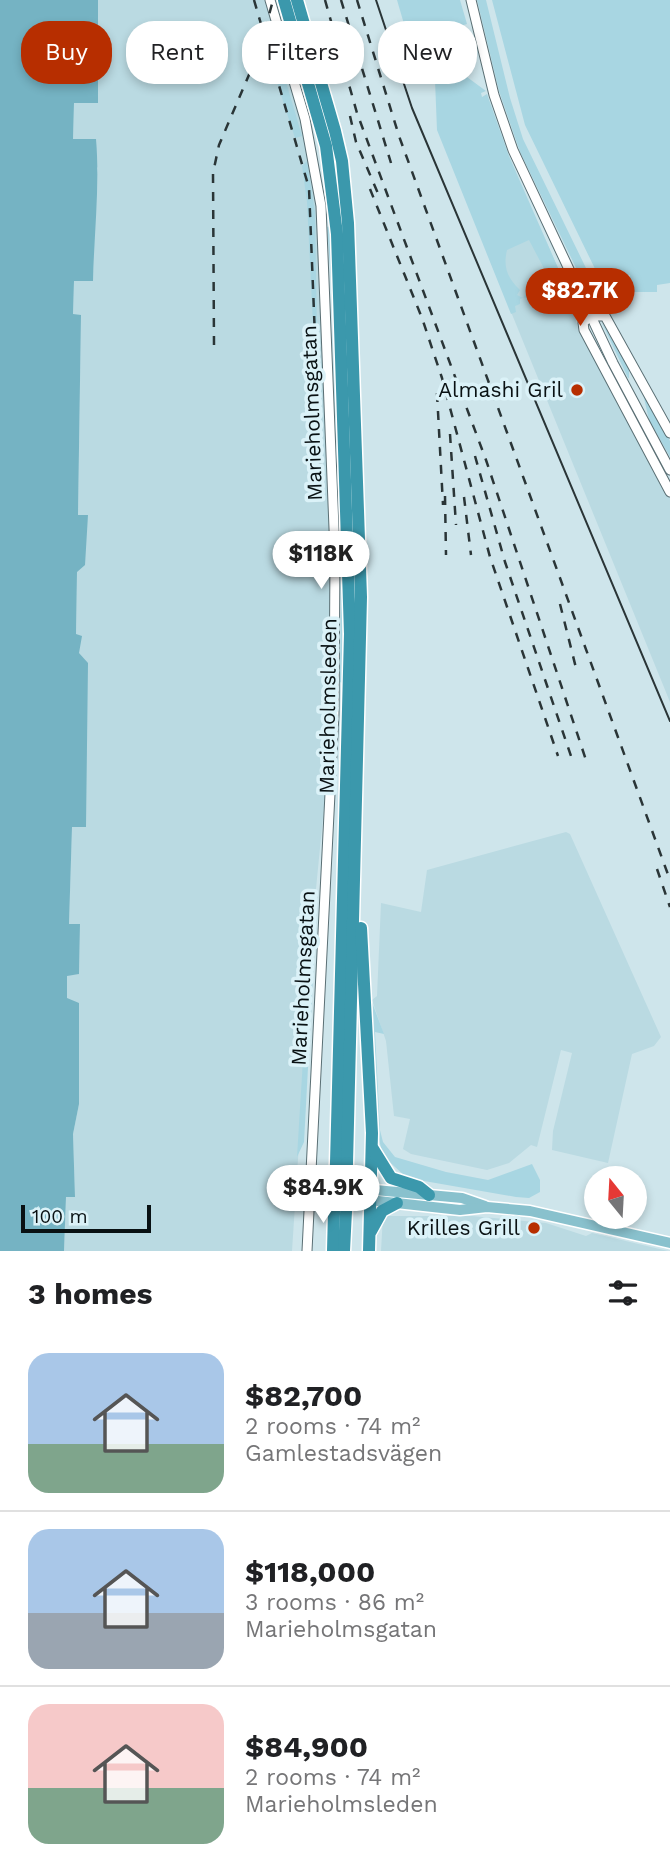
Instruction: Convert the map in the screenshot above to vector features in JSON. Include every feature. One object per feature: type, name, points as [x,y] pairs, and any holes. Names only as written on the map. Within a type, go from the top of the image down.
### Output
[{"type":"highway","name":"Marieholmsleden","points":[[284,0],[326,146],[337,234],[350,634],[342,1163]]},
{"type":"highway","name":"Marieholmsleden","points":[[297,0],[342,161],[348,223],[361,597],[355,907],[340,1211],[333,1251]]},
{"type":"highway","points":[[355,907],[362,941],[372,1149],[369,1251]]},
{"type":"highway","points":[[372,1149],[391,1178],[419,1187],[429,1195]]},
{"type":"highway","points":[[369,1235],[379,1213],[397,1203]]},
{"type":"highway","name":"Marieholmsleden","points":[[340,1211],[344,1251]]},
{"type":"main road","points":[[310,1184],[369,1194],[397,1203],[460,1210],[487,1207],[530,1211],[670,1243]]},
{"type":"main road","points":[[309,1198],[369,1194],[429,1195],[462,1198],[487,1207]]},
{"type":"street","name":"Marieholmsgatan","points":[[270,0],[305,119],[321,206],[332,453],[336,621],[334,714],[307,1251]]},
{"type":"street","points":[[471,0],[494,95],[513,150],[590,316],[670,470]]},
{"type":"street","points":[[670,433],[606,316],[590,316],[583,323],[584,330],[670,492]]},
{"type":"street","points":[[628,393],[635,371]]},
{"type":"shaded area","points":[[0,0],[98,0],[98,21],[21,21],[21,84],[98,84],[98,103],[74,103],[73,139],[96,139],[97,174],[93,281],[74,281],[73,314],[81,315],[78,515],[88,515],[85,565],[77,572],[76,634],[82,636],[79,653],[88,663],[86,827],[72,827],[69,924],[80,924],[79,974],[67,976],[67,998],[79,1003],[79,1104],[73,1134],[75,1197],[66,1197],[64,1251],[0,1251]]},
{"type":"shaded area","points":[[98,0],[267,0],[273,21],[242,21],[242,84],[292,84],[302,120],[319,207],[334,600],[330,746],[315,899],[292,1251],[64,1251],[66,1196],[75,1197],[73,1134],[79,1104],[77,1064],[67,998],[67,975],[79,974],[80,925],[69,924],[72,826],[86,827],[76,635],[77,571],[88,515],[78,515],[81,316],[73,315],[74,281],[93,280],[98,168],[73,139],[74,103],[98,102],[98,84],[112,84],[112,21],[98,21]]},
{"type":"shaded area","points":[[397,0],[460,0],[466,21],[403,21]]},
{"type":"shaded area","points":[[477,0],[486,0],[523,139],[605,307],[593,303],[520,152],[499,91]]},
{"type":"shaded area","points":[[492,0],[670,0],[670,283],[657,285],[657,292],[629,292],[630,275],[606,273],[599,277],[525,125]]},
{"type":"shaded area","points":[[278,84],[287,84],[302,136],[295,138]]},
{"type":"shaded area","points":[[435,84],[476,84],[486,91],[481,93],[482,97],[487,94],[509,156],[562,277],[557,281],[549,278],[529,240],[507,250],[507,272],[520,290],[517,295],[523,298],[520,299],[520,304],[515,306],[516,312],[511,314],[437,130]]},
{"type":"shaded area","points":[[307,161],[315,212],[317,330],[313,324],[307,202],[302,166]]},
{"type":"shaded area","points":[[330,226],[333,305],[327,227]]},
{"type":"shaded area","points":[[541,230],[577,311],[576,322],[583,338],[670,498],[670,702],[487,253]]},
{"type":"shaded area","points":[[526,294],[539,301],[529,303],[527,298],[523,298]]},
{"type":"shaded area","points":[[601,321],[629,368],[629,378],[628,378]]},
{"type":"shaded area","points":[[332,323],[342,545],[342,683],[340,682],[341,605]]},
{"type":"shaded area","points":[[642,389],[670,441],[670,457],[649,420]]},
{"type":"shaded area","points":[[326,656],[329,672],[326,733],[323,730]]},
{"type":"shaded area","points":[[566,832],[570,834],[661,1037],[654,1046],[632,1054],[608,1163],[552,1150],[553,1131],[572,1053],[561,1050],[537,1147],[531,1145],[509,1163],[487,1170],[411,1154],[403,1149],[410,1119],[394,1116],[386,1041],[372,1000],[377,996],[381,903],[421,912],[427,870]]},
{"type":"shaded area","points":[[310,925],[315,930],[311,1017],[306,1027],[310,935],[303,930]]},
{"type":"shaded area","points":[[370,997],[384,1034],[375,1032],[380,1130],[383,1142],[395,1157],[446,1172],[488,1180],[532,1164],[540,1180],[540,1192],[529,1198],[516,1197],[407,1178],[383,1156],[377,1131]]},
{"type":"shaded area","points":[[304,1043],[309,1049],[304,1142],[297,1157]]},
{"type":"shaded area","points":[[383,1216],[472,1216],[546,1223],[586,1236],[592,1233],[668,1251],[381,1251]]},
{"type":"tram line","points":[[376,0],[412,108],[670,721]]},
{"type":"railway","points":[[254,0],[309,188],[321,487]]},
{"type":"railway","points":[[214,345],[213,173],[219,145],[260,49],[273,0]]},
{"type":"railway","points":[[325,0],[357,113],[486,460],[586,760]]},
{"type":"railway","points":[[341,0],[391,163]]},
{"type":"railway","points":[[357,0],[399,136],[670,880]]},
{"type":"railway","points":[[350,116],[356,142],[380,198]]},
{"type":"railway","points":[[370,189],[422,318],[442,378],[490,557],[558,756]]},
{"type":"railway","points":[[437,393],[443,505]]},
{"type":"railway","points":[[450,434],[456,525]]},
{"type":"railway","points":[[475,456],[505,562],[572,759]]},
{"type":"railway","points":[[445,496],[446,555]]},
{"type":"railway","points":[[464,497],[471,555]]},
{"type":"railway","points":[[560,604],[577,672]]},
{"type":"railway","points":[[657,869],[670,907]]},
{"type":"place","name":"Almashi Gril","points":[[577,390]]},
{"type":"place","name":"Krilles Grill","points":[[534,1228]]}]
